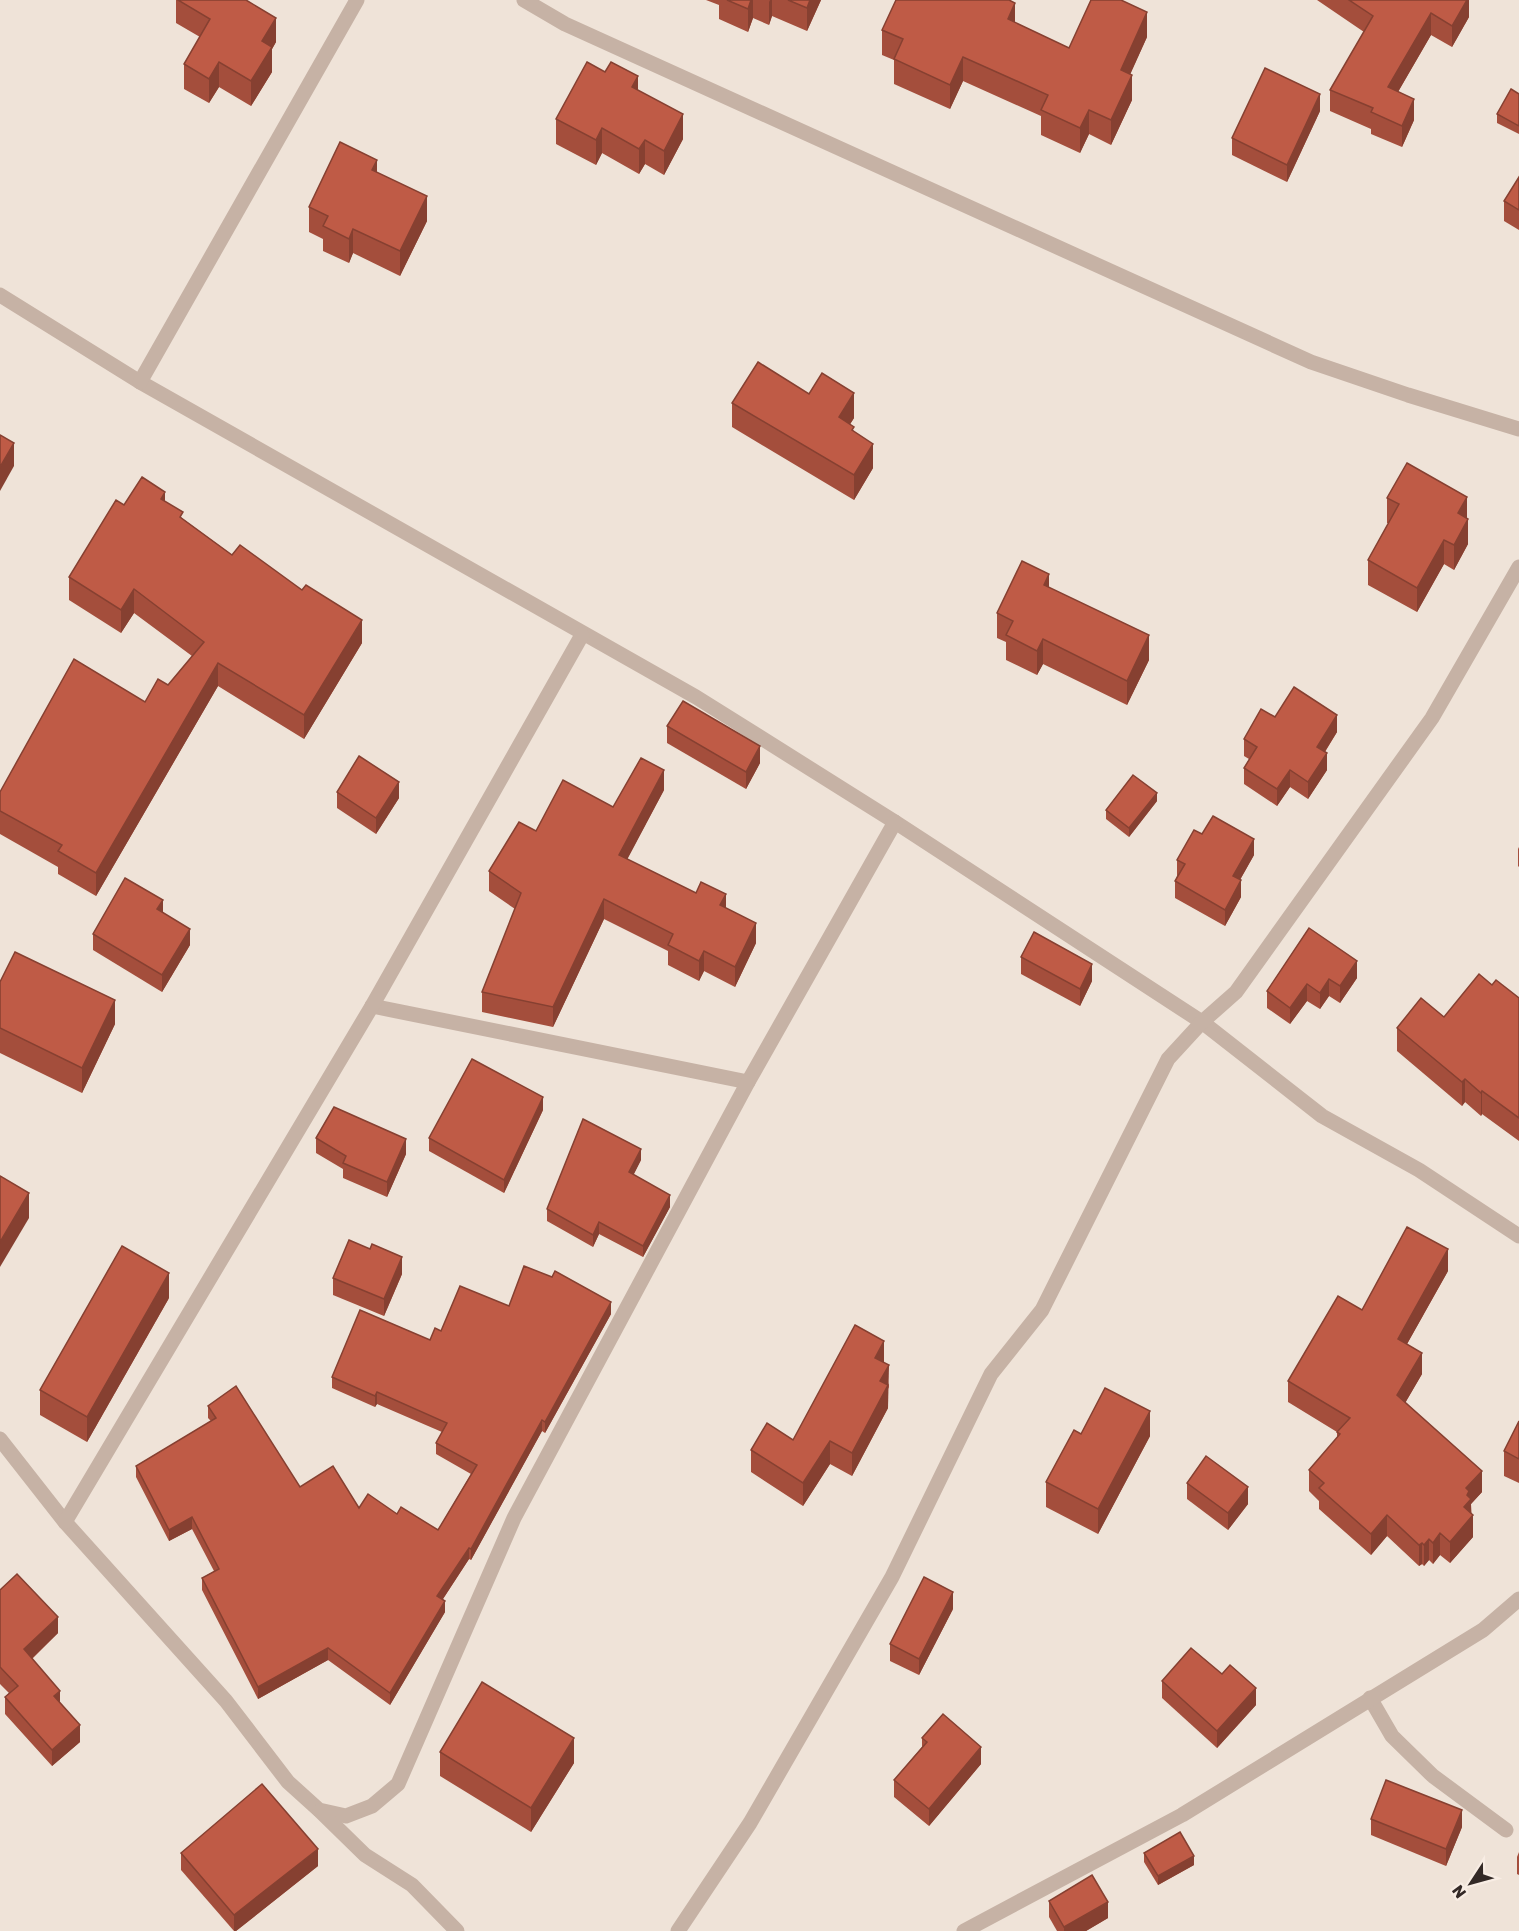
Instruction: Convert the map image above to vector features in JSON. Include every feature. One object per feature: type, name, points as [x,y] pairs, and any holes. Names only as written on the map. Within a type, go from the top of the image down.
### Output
[{"type":"street","points":[[140,382],[357,0]]},
{"type":"street","points":[[524,0],[565,24],[1311,362],[1407,395],[1519,429]]},
{"type":"street","points":[[0,295],[140,382],[696,698],[895,822],[1202,1022],[1322,1116],[1419,1170],[1519,1236]]},
{"type":"street","points":[[678,1931],[750,1823],[892,1577],[991,1374],[1042,1310],[1168,1059],[1202,1022],[1236,992],[1432,718],[1519,567]]},
{"type":"street","points":[[65,1522],[372,1006],[582,635]]},
{"type":"street","points":[[319,1810],[346,1816],[372,1806],[398,1784],[514,1518],[748,1082],[895,822]]},
{"type":"street","points":[[372,1006],[748,1082]]},
{"type":"street","points":[[0,1439],[65,1522],[226,1701],[288,1782],[366,1855],[412,1885],[457,1931]]},
{"type":"street","points":[[964,1931],[1182,1815],[1483,1630],[1519,1599]]},
{"type":"street","points":[[1370,1698],[1392,1737],[1433,1776],[1506,1830]]},
{"type":"building","points":[[178,0],[246,0],[276,18],[262,41],[272,47],[251,81],[219,62],[209,79],[184,64],[210,19]]},
{"type":"building","points":[[727,0],[751,0],[748,9]]},
{"type":"building","points":[[788,0],[810,0],[807,8]]},
{"type":"building","points":[[896,0],[1009,0],[1015,3],[1008,19],[1069,48],[1091,0],[1121,0],[1147,12],[1121,70],[1132,75],[1111,120],[1089,110],[1080,128],[1041,110],[1048,95],[963,57],[950,85],[894,59],[903,39],[882,30]]},
{"type":"building","points":[[1349,0],[1467,0],[1452,26],[1431,13],[1388,87],[1414,99],[1402,126],[1371,112],[1373,108],[1330,90],[1373,16]]},
{"type":"building","points":[[587,62],[605,72],[611,62],[638,76],[632,87],[683,114],[664,151],[645,140],[639,149],[602,128],[596,140],[556,119]]},
{"type":"building","points":[[1265,68],[1320,94],[1287,165],[1232,138]]},
{"type":"building","points":[[1511,89],[1519,94],[1519,126],[1497,114]]},
{"type":"building","points":[[340,142],[377,160],[372,170],[427,196],[400,251],[353,229],[349,239],[323,226],[328,216],[309,207]]},
{"type":"building","points":[[1519,177],[1519,210],[1504,201]]},
{"type":"building","points":[[758,362],[809,394],[822,373],[854,393],[839,417],[854,427],[852,430],[873,444],[854,475],[732,403]]},
{"type":"building","points":[[0,435],[14,443],[0,467]]},
{"type":"building","points":[[1407,463],[1467,497],[1458,513],[1468,519],[1454,545],[1444,540],[1417,588],[1368,560],[1399,504],[1387,498]]},
{"type":"building","points":[[142,477],[165,492],[161,499],[183,512],[180,517],[232,555],[240,545],[302,590],[306,585],[362,620],[304,715],[218,663],[96,873],[58,851],[62,845],[0,811],[0,792],[74,659],[145,702],[158,679],[168,685],[204,642],[134,589],[121,610],[69,577],[116,500],[124,505]]},
{"type":"building","points":[[1022,561],[1049,574],[1044,585],[1149,635],[1127,681],[1043,639],[1037,651],[1006,635],[1013,621],[997,613]]},
{"type":"building","points":[[1294,687],[1337,715],[1317,747],[1327,753],[1308,782],[1290,770],[1277,789],[1244,768],[1257,747],[1244,739],[1261,709],[1275,717]]},
{"type":"building","points":[[683,701],[760,746],[746,772],[667,726]]},
{"type":"building","points":[[359,756],[399,782],[376,818],[337,792]]},
{"type":"building","points":[[641,758],[664,770],[619,855],[696,893],[701,882],[726,894],[720,905],[756,923],[735,967],[704,951],[699,961],[668,945],[673,934],[604,899],[553,1007],[482,992],[521,893],[489,871],[519,822],[536,831],[563,780],[613,807]]},
{"type":"building","points":[[1133,775],[1157,793],[1129,828],[1106,810]]},
{"type":"building","points":[[1213,816],[1254,839],[1233,876],[1241,880],[1225,910],[1175,881],[1185,864],[1177,860],[1194,830],[1202,834]]},
{"type":"building","points":[[125,878],[163,900],[157,909],[190,929],[162,975],[93,934]]},
{"type":"building","points":[[1309,928],[1357,961],[1340,986],[1329,979],[1320,993],[1307,984],[1290,1008],[1267,991]]},
{"type":"building","points":[[1034,932],[1092,964],[1080,989],[1021,957]]},
{"type":"building","points":[[15,952],[115,1000],[82,1068],[0,1028],[0,982]]},
{"type":"building","points":[[1479,974],[1492,985],[1496,980],[1519,998],[1519,1118],[1482,1091],[1481,1093],[1465,1079],[1462,1082],[1397,1028],[1421,998],[1444,1017]]},
{"type":"building","points":[[472,1059],[543,1097],[504,1180],[429,1138]]},
{"type":"building","points":[[334,1107],[406,1139],[387,1182],[343,1163],[346,1156],[316,1138]]},
{"type":"building","points":[[583,1119],[641,1149],[629,1172],[670,1195],[643,1246],[599,1222],[593,1235],[547,1209]]},
{"type":"building","points":[[0,1176],[29,1193],[0,1242]]},
{"type":"building","points":[[1407,1227],[1448,1249],[1398,1339],[1422,1353],[1397,1395],[1482,1471],[1466,1488],[1469,1491],[1467,1495],[1471,1499],[1464,1507],[1473,1515],[1450,1542],[1440,1533],[1433,1543],[1429,1539],[1424,1545],[1422,1543],[1419,1545],[1387,1515],[1371,1534],[1319,1488],[1324,1483],[1309,1470],[1340,1434],[1337,1432],[1350,1418],[1288,1381],[1338,1296],[1362,1310]]},
{"type":"building","points":[[349,1240],[370,1249],[372,1244],[402,1257],[384,1299],[333,1278]]},
{"type":"building","points":[[122,1246],[169,1273],[87,1417],[40,1390]]},
{"type":"building","points":[[524,1266],[552,1277],[555,1271],[611,1302],[545,1422],[542,1420],[471,1549],[469,1548],[437,1596],[445,1601],[390,1693],[328,1648],[258,1687],[202,1578],[219,1569],[192,1517],[169,1530],[136,1466],[216,1418],[208,1406],[236,1386],[300,1487],[333,1466],[359,1508],[368,1494],[397,1514],[401,1507],[438,1530],[477,1465],[436,1443],[447,1423],[377,1392],[375,1396],[332,1377],[360,1310],[430,1340],[435,1328],[441,1331],[460,1286],[509,1306]]},
{"type":"building","points":[[855,1325],[884,1341],[875,1358],[889,1365],[880,1381],[888,1385],[852,1453],[830,1441],[803,1483],[751,1450],[767,1423],[793,1440]]},
{"type":"building","points":[[1105,1388],[1150,1411],[1098,1509],[1046,1482],[1074,1430],[1081,1434]]},
{"type":"building","points":[[1519,1421],[1519,1459],[1504,1451]]},
{"type":"building","points":[[1206,1456],[1248,1487],[1228,1513],[1187,1483]]},
{"type":"building","points":[[17,1574],[58,1617],[24,1649],[60,1691],[54,1696],[80,1725],[52,1750],[5,1697],[18,1686],[0,1667],[0,1590]]},
{"type":"building","points":[[924,1577],[953,1592],[919,1659],[890,1644]]},
{"type":"building","points":[[1191,1648],[1222,1674],[1230,1665],[1256,1688],[1217,1731],[1162,1681]]},
{"type":"building","points":[[482,1682],[574,1738],[531,1808],[440,1752]]},
{"type":"building","points":[[943,1714],[981,1747],[929,1809],[894,1780],[927,1742],[922,1738]]},
{"type":"building","points":[[1386,1780],[1462,1810],[1446,1849],[1371,1819]]},
{"type":"building","points":[[262,1784],[318,1849],[234,1915],[181,1853]]},
{"type":"building","points":[[1180,1832],[1194,1856],[1158,1876],[1144,1853]]},
{"type":"building","points":[[1092,1875],[1108,1902],[1064,1927],[1049,1901]]}]
